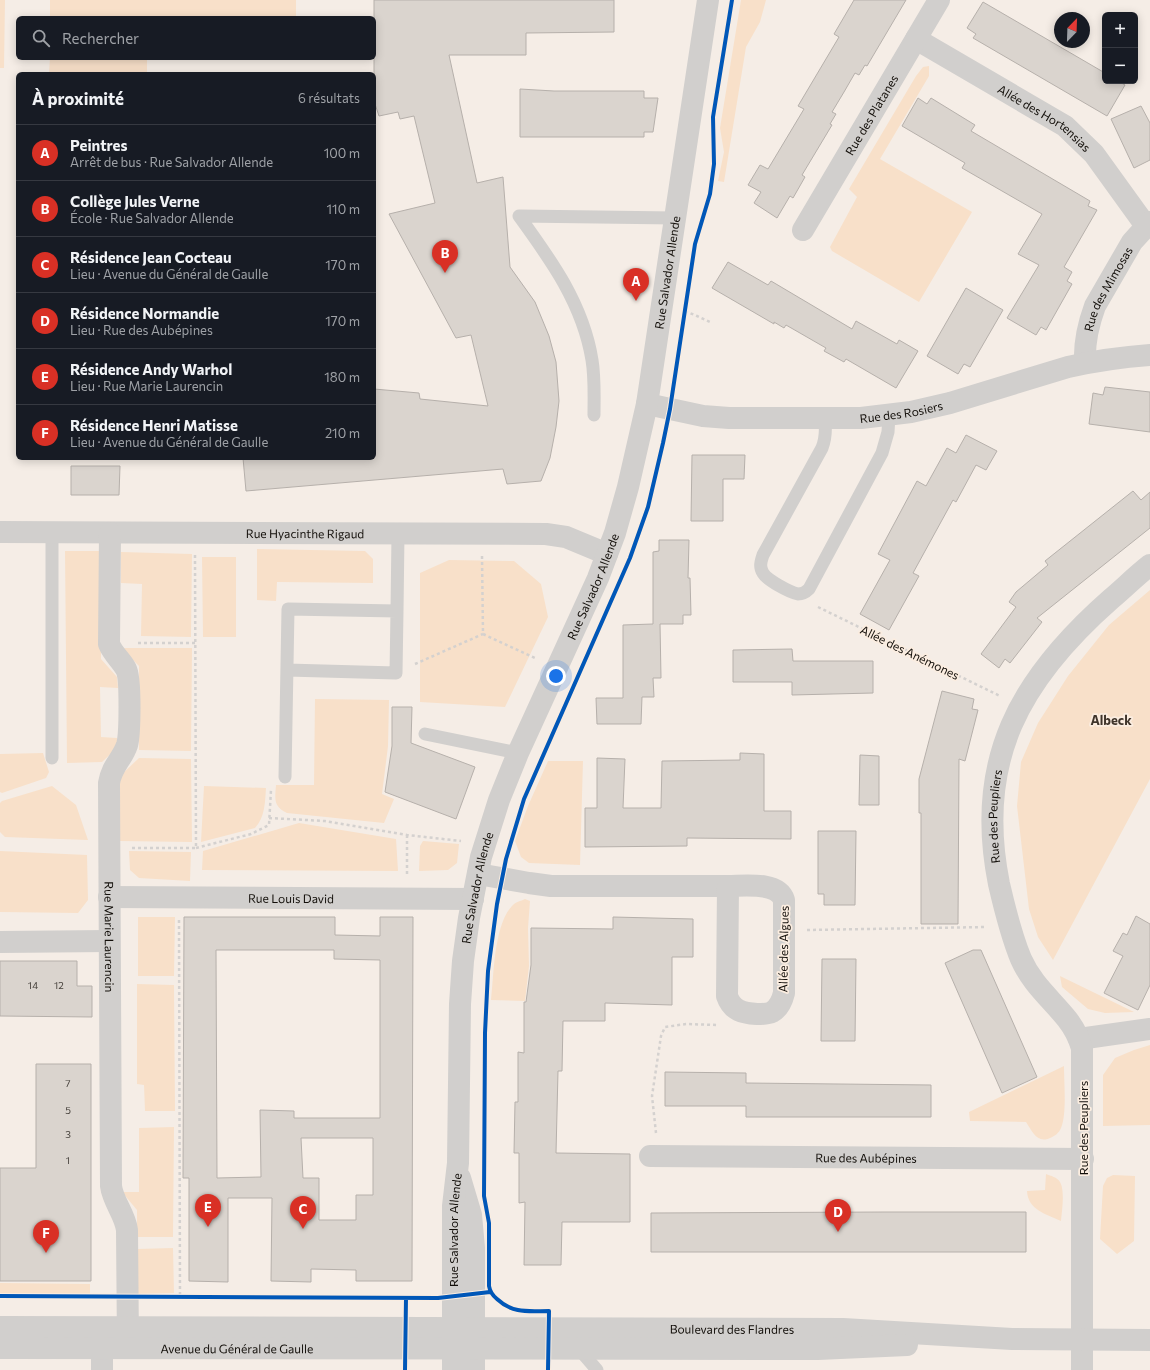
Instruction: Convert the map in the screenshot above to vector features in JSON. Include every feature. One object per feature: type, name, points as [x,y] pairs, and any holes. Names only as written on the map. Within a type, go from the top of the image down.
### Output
[{"type":"street","name":"Rue Salvador Allende","points":[[452,1370],[453,1206],[458,1163],[460,1004],[463,961],[473,899],[492,822],[518,753],[589,598],[607,554],[615,533],[628,487],[646,404],[708,0]]},
{"type":"street","name":"Rue des Platanes","points":[[803,230],[939,0]]},
{"type":"street","name":"Allée des Hortensias","points":[[916,39],[1065,126],[1099,160],[1148,224]]},
{"type":"street","name":"Rue des Mimosas","points":[[1085,364],[1086,340],[1090,317],[1132,242],[1148,224]]},
{"type":"street","name":"Rue des Rosiers","points":[[646,404],[703,416],[729,418],[861,418],[923,410],[1068,367],[1121,357],[1150,355]]},
{"type":"street","name":"Rue Hyacinthe Rigaud","points":[[0,532],[556,535],[566,537],[607,554]]},
{"type":"street","points":[[109,644],[110,533]]},
{"type":"street","name":"Rue des Peupliers","points":[[1082,1370],[1082,1048],[1079,1039],[1067,1019],[1040,990],[1022,961],[1003,904],[996,869],[992,814],[995,780],[1008,733],[1021,706],[1038,678],[1068,640],[1093,615],[1150,565]]},
{"type":"street","name":"Rue Marie Laurencin","points":[[109,644],[126,669],[129,681],[127,744],[111,772],[109,783],[111,1186],[112,1194],[126,1221],[128,1338]]},
{"type":"street","name":"Allée des Algues","points":[[478,874],[551,886],[728,886],[763,886],[770,887],[780,892],[784,900],[784,994],[777,1008],[767,1014],[740,1012],[732,1006],[727,996],[728,886]]},
{"type":"street","name":"Rue Louis David","points":[[109,897],[473,899]]},
{"type":"street","points":[[0,942],[109,941]]},
{"type":"street","points":[[1079,1039],[1150,1029]]},
{"type":"street","name":"Rue des Aubépines","points":[[653,1155],[1083,1159]]},
{"type":"street","name":"Rue Salvador Allende","points":[[458,1163],[460,1179],[471,1215],[473,1230],[474,1370]]},
{"type":"street","name":"Avenue du Général de Gaulle","points":[[0,1327],[102,1338]]},
{"type":"street","name":"Boulevard des Flandres","points":[[453,1338],[843,1329],[1012,1339],[1150,1340]]},
{"type":"street","points":[[102,1338],[102,1370]]},
{"type":"street","name":"Avenue du Général de Gaulle","points":[[0,1348],[102,1338],[453,1338]]},
{"type":"street","name":"Boulevard des Flandres","points":[[474,1338],[579,1348],[818,1349],[1012,1339]]},
{"type":"lane","points":[[594,415],[594,380],[592,360],[581,318],[558,271],[518,216],[675,218]]},
{"type":"lane","points":[[825,419],[827,433],[822,448],[760,562],[763,573],[768,579],[791,592],[798,594],[809,589],[882,453],[888,432],[889,415]]},
{"type":"lane","points":[[52,532],[52,758]]},
{"type":"lane","points":[[287,670],[396,673],[398,534]]},
{"type":"lane","points":[[285,774],[288,609],[397,611]]},
{"type":"lane","points":[[424,734],[518,753]]},
{"type":"lane","points":[[579,1348],[597,1370]]},
{"type":"path","points":[[684,311],[710,322]]},
{"type":"path","points":[[482,534],[483,634]]},
{"type":"path","points":[[195,553],[196,848]]},
{"type":"path","points":[[396,673],[483,634],[557,668]]},
{"type":"path","points":[[109,644],[196,643]]},
{"type":"path","points":[[126,848],[196,848],[252,834],[269,824],[272,776],[285,774]]},
{"type":"path","points":[[269,818],[325,821],[407,835],[468,842]]},
{"type":"path","points":[[407,835],[407,876]]},
{"type":"path","points":[[179,913],[180,1298]]},
{"type":"path","points":[[784,931],[1010,926]]},
{"type":"path","points":[[653,1155],[655,1118],[652,1096],[661,1036],[665,1027],[686,1024],[725,1025]]},
{"type":"path","points":[[172,1298],[188,1298]]},
{"type":"shaded area","points":[[0,0],[5,0],[4,68],[0,68]]},
{"type":"shaded area","points":[[50,0],[296,0],[296,16],[50,16]]},
{"type":"shaded area","points":[[741,0],[766,0],[760,22],[746,47],[724,182],[718,181],[724,152],[720,128]]},
{"type":"shaded area","points":[[50,60],[147,60],[147,72],[49,72]]},
{"type":"shaded area","points":[[929,66],[929,76],[880,159],[972,212],[919,302],[832,251],[830,247],[857,197],[849,189],[916,76],[923,67]]},
{"type":"shaded area","points":[[257,549],[365,551],[373,559],[373,583],[277,582],[276,601],[257,600]]},
{"type":"shaded area","points":[[65,551],[101,551],[101,659],[117,677],[118,688],[100,687],[101,737],[117,738],[118,747],[102,762],[67,763]]},
{"type":"shaded area","points":[[121,552],[192,554],[191,637],[141,636],[142,584],[121,583]]},
{"type":"shaded area","points":[[202,557],[236,557],[236,637],[203,637]]},
{"type":"shaded area","points":[[449,560],[514,561],[541,584],[548,617],[505,707],[420,702],[420,573]]},
{"type":"shaded area","points":[[1150,590],[1150,779],[1053,960],[1038,937],[1029,909],[1017,806],[1021,762],[1038,723],[1068,676],[1109,625]]},
{"type":"shaded area","points":[[121,648],[192,648],[191,751],[139,750],[139,666]]},
{"type":"shaded area","points":[[315,699],[389,700],[388,746],[382,794],[394,799],[384,823],[287,813],[277,805],[275,798],[276,785],[314,785]]},
{"type":"shaded area","points":[[43,753],[49,772],[46,778],[2,793],[0,792],[0,754]]},
{"type":"shaded area","points":[[139,758],[191,759],[192,842],[120,841],[120,776]]},
{"type":"shaded area","points":[[548,761],[583,761],[580,865],[529,863],[521,857],[515,841],[528,806]]},
{"type":"shaded area","points":[[52,786],[76,805],[88,840],[5,837],[0,832],[0,803],[2,801]]},
{"type":"shaded area","points":[[204,786],[266,788],[264,810],[261,819],[255,828],[201,842]]},
{"type":"shaded area","points":[[299,823],[396,839],[398,871],[202,870],[203,851]]},
{"type":"shaded area","points":[[423,841],[459,844],[457,863],[448,870],[419,871],[420,846]]},
{"type":"shaded area","points":[[0,851],[87,855],[88,900],[78,913],[0,912]]},
{"type":"shaded area","points":[[129,851],[191,852],[190,881],[139,878],[130,870]]},
{"type":"shaded area","points":[[525,899],[530,901],[528,928],[529,966],[525,1001],[491,1000],[496,950],[502,925],[506,914],[512,906]]},
{"type":"shaded area","points":[[138,917],[175,917],[174,976],[138,976]]},
{"type":"shaded area","points":[[1060,976],[1134,1012],[1105,1013],[1088,1009],[1062,987]]},
{"type":"shaded area","points":[[137,984],[174,985],[175,1111],[145,1111],[144,1085],[137,1084]]},
{"type":"shaded area","points":[[1150,1045],[1150,1125],[1103,1126],[1103,1075],[1115,1058]]},
{"type":"shaded area","points":[[1064,1066],[1065,1098],[1063,1122],[1060,1130],[1054,1136],[1045,1139],[1038,1138],[1026,1122],[970,1121],[969,1112]]},
{"type":"shaded area","points":[[174,1127],[173,1237],[137,1237],[137,1210],[122,1192],[139,1192],[139,1128]]},
{"type":"shaded area","points":[[1046,1174],[1057,1179],[1062,1186],[1063,1201],[1061,1221],[1034,1207],[1028,1197],[1027,1191],[1045,1190]]},
{"type":"shaded area","points":[[1113,1175],[1135,1176],[1134,1241],[1117,1254],[1100,1239],[1103,1186],[1107,1178]]},
{"type":"shaded area","points":[[173,1248],[174,1293],[138,1294],[137,1249]]},
{"type":"shaded area","points":[[0,1283],[90,1284],[90,1294],[0,1294]]},
{"type":"building","points":[[374,0],[614,0],[614,32],[526,33],[526,55],[449,55],[477,183],[503,177],[510,267],[535,302],[549,336],[556,362],[559,401],[556,427],[550,458],[541,481],[507,484],[503,469],[246,491],[243,460],[376,460],[376,389],[419,393],[420,399],[488,406],[471,335],[456,338],[389,214],[435,203],[414,116],[400,119],[398,112],[379,116],[376,107],[376,72],[374,72],[374,60],[376,60],[376,16],[374,16]]},
{"type":"building","points":[[854,0],[906,0],[867,66],[865,65],[859,75],[855,73],[832,112],[836,114],[830,124],[832,125],[802,175],[805,177],[793,198],[790,196],[777,218],[754,203],[761,192],[748,185],[760,165],[768,169],[804,109],[798,106],[839,37],[834,34]]},
{"type":"building","points":[[983,2],[1054,43],[1054,48],[1062,48],[1102,71],[1102,84],[1125,85],[1107,116],[973,38],[976,34],[967,28]]},
{"type":"building","points":[[520,89],[554,91],[644,91],[644,98],[658,98],[653,132],[644,132],[644,137],[520,137]]},
{"type":"building","points":[[918,98],[927,104],[931,98],[975,125],[971,131],[1090,201],[1088,206],[1097,210],[1064,267],[1072,272],[1067,281],[1072,284],[1046,330],[1041,327],[1036,335],[1007,318],[1039,265],[1018,254],[1042,214],[962,168],[965,163],[902,126]]},
{"type":"building","points":[[1141,106],[1150,123],[1150,160],[1134,168],[1111,119]]},
{"type":"building","points":[[728,262],[768,285],[771,281],[852,329],[856,321],[897,344],[899,340],[918,351],[896,388],[846,359],[844,362],[824,351],[826,348],[786,325],[784,328],[774,322],[774,324],[712,288]]},
{"type":"building","points":[[966,288],[1003,310],[970,367],[964,364],[958,374],[927,356]]},
{"type":"building","points":[[1105,387],[1150,392],[1150,432],[1089,424],[1093,393],[1103,395]]},
{"type":"building","points":[[966,435],[997,451],[986,470],[976,465],[956,502],[953,500],[913,573],[919,576],[889,630],[860,614],[890,560],[878,554],[917,481],[926,486],[947,448],[956,453]]},
{"type":"building","points":[[692,455],[745,455],[744,479],[723,479],[723,521],[691,521]]},
{"type":"building","points":[[71,466],[120,466],[119,495],[71,495]]},
{"type":"building","points":[[1133,491],[1141,500],[1150,492],[1150,528],[1037,618],[1042,622],[1010,663],[1005,659],[999,668],[981,654],[1016,607],[1009,602],[1016,592],[1048,565],[1045,561]]},
{"type":"building","points":[[659,540],[689,540],[688,578],[690,578],[691,615],[683,615],[683,624],[660,624],[661,678],[653,678],[654,697],[642,697],[641,724],[597,724],[596,698],[623,698],[623,625],[653,624],[653,552],[659,551]]},
{"type":"building","points":[[792,649],[793,661],[873,661],[873,693],[792,695],[792,682],[733,682],[733,650]]},
{"type":"building","points":[[942,691],[974,699],[972,709],[978,710],[965,761],[959,759],[958,924],[921,924],[921,813],[919,813],[919,779]]},
{"type":"building","points":[[392,707],[412,707],[411,743],[475,767],[456,819],[385,792],[392,746]]},
{"type":"building","points":[[740,753],[764,754],[764,811],[791,811],[791,839],[687,838],[687,846],[585,847],[585,808],[597,808],[597,758],[625,759],[623,808],[661,808],[662,761],[740,760]]},
{"type":"building","points":[[860,755],[879,756],[879,805],[859,805]]},
{"type":"building","points":[[818,831],[856,831],[855,905],[824,905],[824,894],[818,894]]},
{"type":"building","points":[[1136,916],[1150,924],[1150,985],[1138,1010],[1104,993],[1123,956],[1113,951],[1123,933],[1127,935]]},
{"type":"building","points":[[184,917],[335,917],[335,935],[380,936],[380,917],[413,917],[412,1281],[356,1281],[356,1270],[311,1269],[311,1282],[271,1281],[272,1198],[228,1198],[228,1282],[189,1281],[189,1178],[183,1178]],"holes":[[[216,950],[334,950],[334,959],[380,960],[380,1118],[294,1118],[294,1111],[260,1110],[261,1177],[217,1178]],[[301,1138],[373,1138],[373,1195],[356,1195],[356,1220],[319,1220],[319,1178],[303,1178]]]},
{"type":"building","points":[[613,917],[693,919],[693,957],[672,957],[672,1005],[605,1003],[605,1021],[563,1021],[562,1071],[558,1071],[556,1153],[630,1154],[630,1222],[562,1222],[561,1265],[524,1265],[525,1202],[519,1203],[519,1153],[514,1153],[515,1102],[518,1102],[518,1052],[524,1053],[524,1002],[526,1002],[531,965],[531,928],[613,929]]},
{"type":"building","points":[[973,950],[981,950],[1037,1077],[1002,1093],[945,963]]},
{"type":"building","points":[[822,959],[856,959],[855,1041],[821,1041]]},
{"type":"building","points":[[0,961],[77,961],[77,986],[92,986],[92,1017],[0,1016]]},
{"type":"building","points":[[36,1064],[91,1064],[91,1281],[0,1281],[0,1168],[36,1168]]},
{"type":"building","points":[[665,1072],[746,1073],[746,1083],[931,1085],[931,1117],[746,1117],[746,1106],[665,1106]]},
{"type":"building","points":[[1026,1212],[1026,1252],[651,1252],[651,1213]]},
{"type":"cycle path","points":[[548,1370],[549,1311],[522,1311],[509,1307],[494,1296],[489,1286],[489,1223],[484,1196],[485,1033],[488,971],[497,904],[506,859],[524,799],[630,558],[648,507],[670,409],[695,244],[710,194],[714,164],[713,117],[732,0]]},
{"type":"cycle path","points":[[0,1296],[438,1298],[490,1292]]},
{"type":"cycle path","points":[[405,1370],[406,1298]]},
{"type":"place","name":"Collège Jules Verne","points":[[445,273]]},
{"type":"place","name":"Peintres","points":[[636,301]]},
{"type":"place","name":"Résidence Andy Warhol","points":[[208,1227]]},
{"type":"place","name":"Résidence Jean Cocteau","points":[[303,1229]]},
{"type":"place","name":"Résidence Normandie","points":[[838,1232]]},
{"type":"place","name":"Résidence Henri Matisse","points":[[46,1253]]},
{"type":"district","name":"Albeck","points":[[1111,720]]}]
